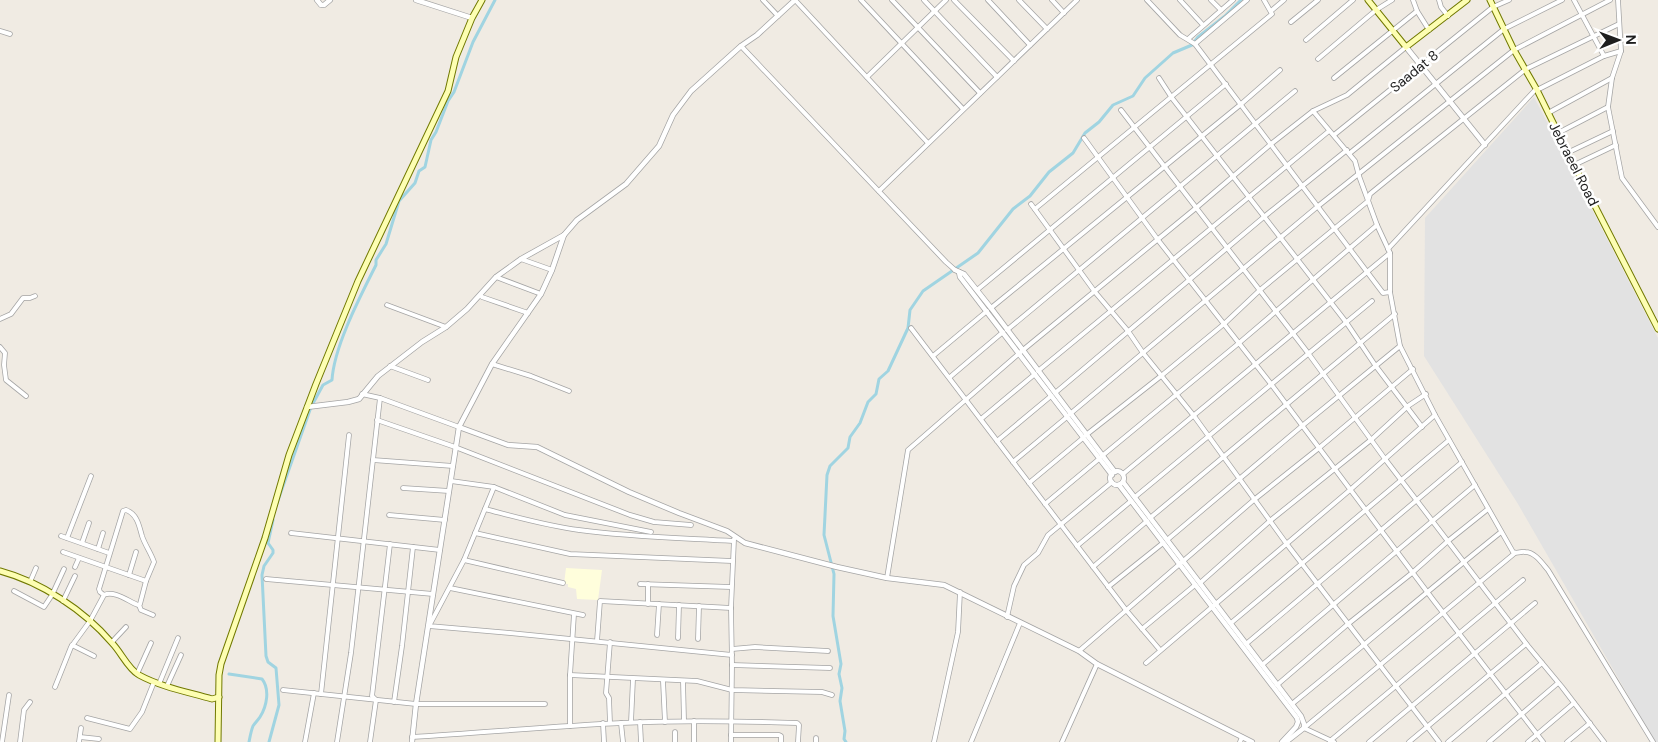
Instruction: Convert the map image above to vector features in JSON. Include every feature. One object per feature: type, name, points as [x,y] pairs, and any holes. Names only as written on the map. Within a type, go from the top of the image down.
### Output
[{"type":"main road","points":[[218,742],[219,676],[221,664],[265,538],[289,454],[358,280],[448,91],[456,57],[472,18],[482,0]]},
{"type":"main road","points":[[1368,0],[1406,47],[1466,0]]},
{"type":"main road","name":"Jebraeel Road","points":[[1490,0],[1658,329]]},
{"type":"main road","points":[[0,571],[20,576],[63,601],[90,621],[112,642],[137,674],[156,683],[212,699],[219,698]]},
{"type":"street","points":[[317,0],[321,5],[330,0]]},
{"type":"street","points":[[416,0],[472,18]]},
{"type":"street","points":[[763,0],[778,16]]},
{"type":"street","points":[[307,407],[360,399],[362,394],[378,376],[422,342],[446,327],[467,309],[496,277],[521,259],[564,235],[578,220],[626,184],[659,146],[673,115],[691,91],[795,0],[928,143]]},
{"type":"street","points":[[861,0],[963,109]]},
{"type":"street","points":[[892,0],[980,93]]},
{"type":"street","points":[[924,0],[997,77]]},
{"type":"street","points":[[867,77],[946,0]]},
{"type":"street","points":[[954,0],[1014,60]]},
{"type":"street","points":[[988,0],[1030,45]]},
{"type":"street","points":[[1019,0],[1047,29]]},
{"type":"street","points":[[1052,0],[1064,13]]},
{"type":"street","points":[[879,191],[1077,0]]},
{"type":"street","points":[[1147,0],[1180,35],[1195,44],[1350,249],[1368,270],[1383,293],[1390,292]]},
{"type":"street","points":[[1180,0],[1203,25]]},
{"type":"street","points":[[1211,0],[1221,10]]},
{"type":"street","points":[[1188,40],[1233,0]]},
{"type":"street","points":[[1195,44],[1248,0]]},
{"type":"street","points":[[1036,209],[1272,14],[1264,0]]},
{"type":"street","points":[[1271,10],[1284,0]]},
{"type":"street","points":[[1291,22],[1318,0]]},
{"type":"street","points":[[1306,40],[1354,0]]},
{"type":"street","points":[[1318,59],[1376,10],[1392,0]]},
{"type":"street","points":[[1413,0],[1417,11],[1429,30]]},
{"type":"street","points":[[1439,0],[1441,7],[1448,16]]},
{"type":"street","name":"Saadat 8","points":[[1334,135],[1493,8],[1508,0]]},
{"type":"street","points":[[997,441],[1265,216],[1504,29],[1562,0]]},
{"type":"street","points":[[1574,0],[1604,56]]},
{"type":"street","points":[[1013,462],[1318,207],[1514,50],[1610,0]]},
{"type":"street","points":[[1618,0],[1621,51],[1612,78],[1608,107],[1622,178],[1658,227]]},
{"type":"street","points":[[1334,78],[1417,11]]},
{"type":"street","points":[[1029,483],[1224,324],[1260,290],[1368,201],[1370,194],[1526,69],[1619,24]]},
{"type":"street","points":[[0,31],[10,34]]},
{"type":"street","points":[[742,46],[946,262],[964,274],[977,290],[989,310]]},
{"type":"street","points":[[887,578],[908,450],[1021,352],[1313,111],[1348,95],[1406,47],[1485,145]]},
{"type":"street","points":[[1284,742],[1296,727],[1297,718],[1121,483],[1122,474],[1256,365],[1389,251],[1536,89],[1604,56],[1621,51]]},
{"type":"street","points":[[933,356],[1064,250],[1280,70]]},
{"type":"street","points":[[1159,78],[1172,98],[1346,322],[1375,365],[1408,406],[1422,427]]},
{"type":"street","points":[[1548,113],[1612,78]]},
{"type":"street","points":[[977,290],[1226,84]]},
{"type":"street","points":[[950,377],[1295,91]]},
{"type":"street","points":[[1558,133],[1608,107]]},
{"type":"street","points":[[1121,110],[1228,249],[1242,270],[1260,290],[1308,353],[1385,459],[1526,644],[1604,742]]},
{"type":"street","points":[[1313,111],[1355,160],[1368,201],[1389,251],[1390,292],[1400,346],[1435,415],[1501,532],[1515,553]]},
{"type":"street","points":[[981,419],[1329,131]]},
{"type":"street","points":[[1568,152],[1613,131]]},
{"type":"street","points":[[1084,138],[1158,240],[1271,384],[1396,552],[1543,742]]},
{"type":"street","points":[[1574,165],[1616,145]]},
{"type":"street","points":[[1031,204],[1095,292],[1128,331],[1176,396],[1194,416],[1286,543],[1439,742]]},
{"type":"street","points":[[1045,504],[1276,312],[1377,224]]},
{"type":"street","points":[[564,235],[552,270],[541,294],[492,364],[459,427],[412,739],[621,722],[731,720],[797,723],[799,725],[798,742]]},
{"type":"street","points":[[521,259],[552,270]]},
{"type":"street","points":[[957,271],[989,310],[1113,474],[1112,482],[1048,535],[1038,553],[1021,569],[1014,586],[1008,617]]},
{"type":"street","points":[[496,277],[541,294]]},
{"type":"street","points":[[0,319],[11,314],[23,298],[35,296]]},
{"type":"street","points":[[482,297],[528,313]]},
{"type":"street","points":[[1077,546],[1372,301]]},
{"type":"street","points":[[387,305],[446,327]]},
{"type":"street","points":[[1093,567],[1395,314]]},
{"type":"street","points":[[911,328],[967,399],[1108,587],[1160,650]]},
{"type":"street","points":[[1108,587],[1400,346]]},
{"type":"street","points":[[0,347],[5,355],[6,380],[26,396]]},
{"type":"street","points":[[0,354],[5,355]]},
{"type":"street","points":[[492,364],[570,390]]},
{"type":"street","points":[[390,366],[428,380]]},
{"type":"street","points":[[1078,651],[1255,499],[1413,369]]},
{"type":"street","points":[[362,394],[380,398],[508,445],[537,447],[629,492],[726,531],[734,539]]},
{"type":"street","points":[[1142,629],[1271,520],[1372,439],[1408,406],[1426,394]]},
{"type":"street","points":[[337,742],[345,697],[359,587],[380,398]]},
{"type":"street","points":[[1146,663],[1350,490],[1435,415]]},
{"type":"street","points":[[377,420],[455,447],[630,515],[654,522],[691,525]]},
{"type":"street","points":[[321,694],[349,435]]},
{"type":"street","points":[[1231,623],[1449,440]]},
{"type":"street","points":[[373,460],[453,466]]},
{"type":"street","points":[[1246,644],[1462,462]]},
{"type":"street","points":[[1113,474],[1119,472],[1122,474]]},
{"type":"street","points":[[67,538],[91,476]]},
{"type":"street","points":[[451,481],[494,487],[565,515],[651,534]]},
{"type":"street","points":[[1112,482],[1121,483]]},
{"type":"street","points":[[1262,665],[1475,485]]},
{"type":"street","points":[[428,626],[464,560],[494,487]]},
{"type":"street","points":[[403,488],[449,491]]},
{"type":"street","points":[[1277,685],[1488,509]]},
{"type":"street","points":[[104,594],[99,589],[123,511],[126,510],[132,512],[140,525],[142,535],[154,562],[139,605]]},
{"type":"street","points":[[485,510],[564,528],[734,539],[836,567],[887,578],[944,585],[1078,651],[1097,664],[1241,740],[1252,742]]},
{"type":"street","points":[[388,514],[444,520]]},
{"type":"street","points":[[651,534],[654,522]]},
{"type":"street","points":[[82,543],[89,523]]},
{"type":"street","points":[[1292,704],[1426,591],[1501,532]]},
{"type":"street","points":[[98,549],[103,533]]},
{"type":"street","points":[[290,533],[337,540],[440,550]]},
{"type":"street","points":[[476,533],[570,554],[732,561]]},
{"type":"street","points":[[61,536],[109,553]]},
{"type":"street","points":[[731,742],[731,587],[734,539]]},
{"type":"street","points":[[376,700],[372,696],[390,544]]},
{"type":"street","points":[[394,702],[409,592],[413,547]]},
{"type":"street","points":[[63,552],[146,581]]},
{"type":"street","points":[[129,575],[136,552]]},
{"type":"street","points":[[1284,742],[1380,666],[1515,553],[1525,552],[1536,557],[1548,570],[1653,742]]},
{"type":"street","points":[[76,567],[79,558]]},
{"type":"street","points":[[464,560],[563,583]]},
{"type":"street","points":[[30,582],[36,568]]},
{"type":"street","points":[[14,591],[44,607],[64,568]]},
{"type":"street","points":[[63,601],[75,576]]},
{"type":"street","points":[[266,579],[433,594]]},
{"type":"street","points":[[1304,728],[1332,741],[1523,580]]},
{"type":"street","points":[[640,584],[731,587]]},
{"type":"street","points":[[648,584],[648,604]]},
{"type":"street","points":[[450,588],[583,615]]},
{"type":"street","points":[[55,687],[72,645],[90,621],[104,594],[108,592],[113,593],[139,605],[142,610],[153,615]]},
{"type":"street","points":[[934,742],[958,632],[960,592]]},
{"type":"street","points":[[597,642],[600,601],[731,608]]},
{"type":"street","points":[[1369,742],[1535,603]]},
{"type":"street","points":[[657,636],[659,604]]},
{"type":"street","points":[[678,638],[679,605]]},
{"type":"street","points":[[1214,605],[1231,623],[1292,704],[1304,721],[1304,728]]},
{"type":"street","points":[[698,639],[699,606]]},
{"type":"street","points":[[570,726],[570,675],[574,614]]},
{"type":"street","points":[[971,742],[1020,623]]},
{"type":"street","points":[[428,626],[732,655]]},
{"type":"street","points":[[112,642],[126,627]]},
{"type":"street","points":[[87,718],[132,728],[142,712],[178,638]]},
{"type":"street","points":[[610,642],[606,693],[609,698],[610,723]]},
{"type":"street","points":[[137,674],[151,643]]},
{"type":"street","points":[[1409,742],[1489,673],[1526,644]]},
{"type":"street","points":[[72,645],[94,656]]},
{"type":"street","points":[[732,648],[755,647],[828,651]]},
{"type":"street","points":[[167,686],[181,655]]},
{"type":"street","points":[[1448,742],[1542,663]]},
{"type":"street","points":[[1062,742],[1097,664]]},
{"type":"street","points":[[732,665],[830,668]]},
{"type":"street","points":[[570,675],[664,681],[697,681],[732,690],[827,692],[832,695]]},
{"type":"street","points":[[630,722],[633,679]]},
{"type":"street","points":[[664,681],[665,722]]},
{"type":"street","points":[[683,681],[684,721]]},
{"type":"street","points":[[1489,742],[1558,683]]},
{"type":"street","points":[[283,690],[416,704],[545,704]]},
{"type":"street","points":[[305,742],[314,694]]},
{"type":"street","points":[[2,742],[9,695]]},
{"type":"street","points":[[370,742],[376,700]]},
{"type":"street","points":[[20,742],[24,710],[30,702]]},
{"type":"street","points":[[1528,742],[1574,703]]},
{"type":"street","points":[[694,721],[694,742]]},
{"type":"street","points":[[621,722],[622,742]]},
{"type":"street","points":[[640,722],[641,742]]},
{"type":"street","points":[[1567,742],[1590,723]]},
{"type":"street","points":[[603,724],[604,742]]},
{"type":"street","points":[[81,728],[80,740],[99,739]]},
{"type":"street","points":[[675,732],[675,742]]},
{"type":"street","points":[[731,735],[779,735],[781,736],[781,742]]},
{"type":"shaded area","points":[[1534,97],[1658,338],[1658,742],[1655,742],[1518,504],[1424,356],[1425,218]]},
{"type":"shaded area","points":[[566,568],[602,570],[598,600],[577,599],[576,589],[568,587],[568,584],[564,584]]},
{"type":"waterway","points":[[276,506],[311,407],[323,385],[332,380],[343,337],[376,265],[376,260],[386,244],[399,201],[415,183],[419,171],[425,167],[431,140],[448,101],[454,92],[473,42],[495,0]]},
{"type":"waterway","points":[[846,742],[844,739],[845,731],[840,701],[842,688],[839,674],[841,664],[833,616],[834,574],[824,535],[827,475],[830,466],[848,448],[850,437],[860,423],[868,402],[876,394],[879,379],[888,371],[908,328],[910,310],[923,291],[978,253],[1013,209],[1030,196],[1049,172],[1073,153],[1085,133],[1099,122],[1113,105],[1133,96],[1145,78],[1173,53],[1192,45],[1198,37],[1225,16],[1241,0]]},
{"type":"waterway","points":[[269,742],[279,705],[276,668],[268,662],[266,656],[262,575],[264,566],[273,553],[268,543],[273,520]]},
{"type":"waterway","points":[[229,674],[262,679],[266,688],[267,698],[264,708],[253,726],[249,742]]}]
